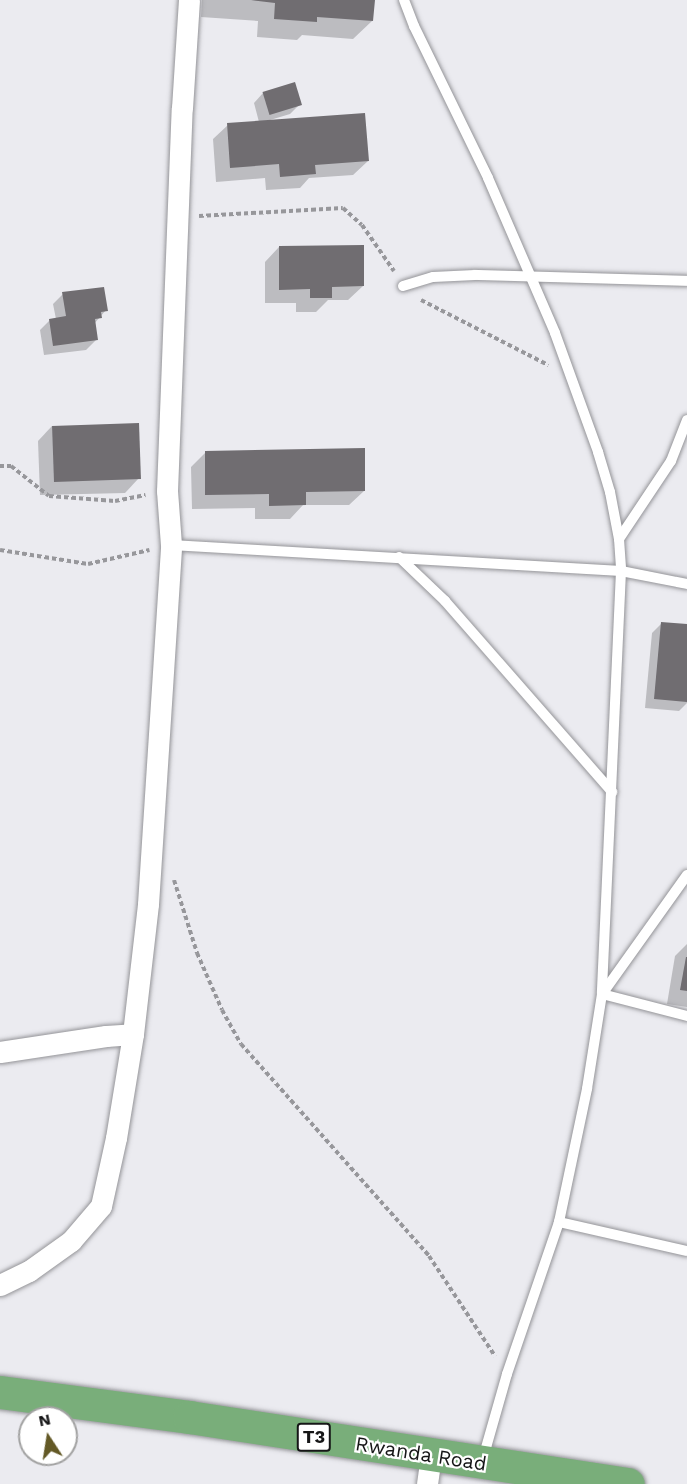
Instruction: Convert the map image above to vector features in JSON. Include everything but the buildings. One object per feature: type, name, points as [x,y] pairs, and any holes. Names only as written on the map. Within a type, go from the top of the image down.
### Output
[{"type":"highway","name":"Rwanda Road","points":[[0,1392],[178,1416],[429,1470],[482,1464],[628,1484]]},
{"type":"street","points":[[0,1285],[29,1271],[71,1241],[101,1206],[116,1138],[134,1034],[148,904],[171,545],[167,491],[189,0]]},
{"type":"street","points":[[0,1052],[134,1034]]},
{"type":"lane","points":[[404,0],[414,26],[488,178],[530,274],[570,375],[610,492],[619,539],[621,572],[602,994],[587,1089],[559,1222],[507,1374],[482,1464]]},
{"type":"lane","points":[[403,286],[433,276],[530,274],[687,281]]},
{"type":"lane","points":[[619,539],[671,461],[687,420]]},
{"type":"lane","points":[[171,545],[621,572],[687,584]]},
{"type":"lane","points":[[399,557],[445,601],[612,792]]},
{"type":"lane","points":[[602,994],[687,875]]},
{"type":"lane","points":[[602,994],[687,1016]]},
{"type":"lane","points":[[559,1222],[687,1251]]},
{"type":"path","points":[[178,218],[343,208],[362,225],[403,286],[413,296],[466,322],[495,340],[570,375]]},
{"type":"path","points":[[0,466],[11,466],[50,495],[116,501],[167,491]]},
{"type":"path","points":[[0,549],[88,564],[171,545]]},
{"type":"path","points":[[173,876],[197,953],[222,1010],[241,1044],[274,1083],[343,1156],[429,1256],[507,1374]]}]
